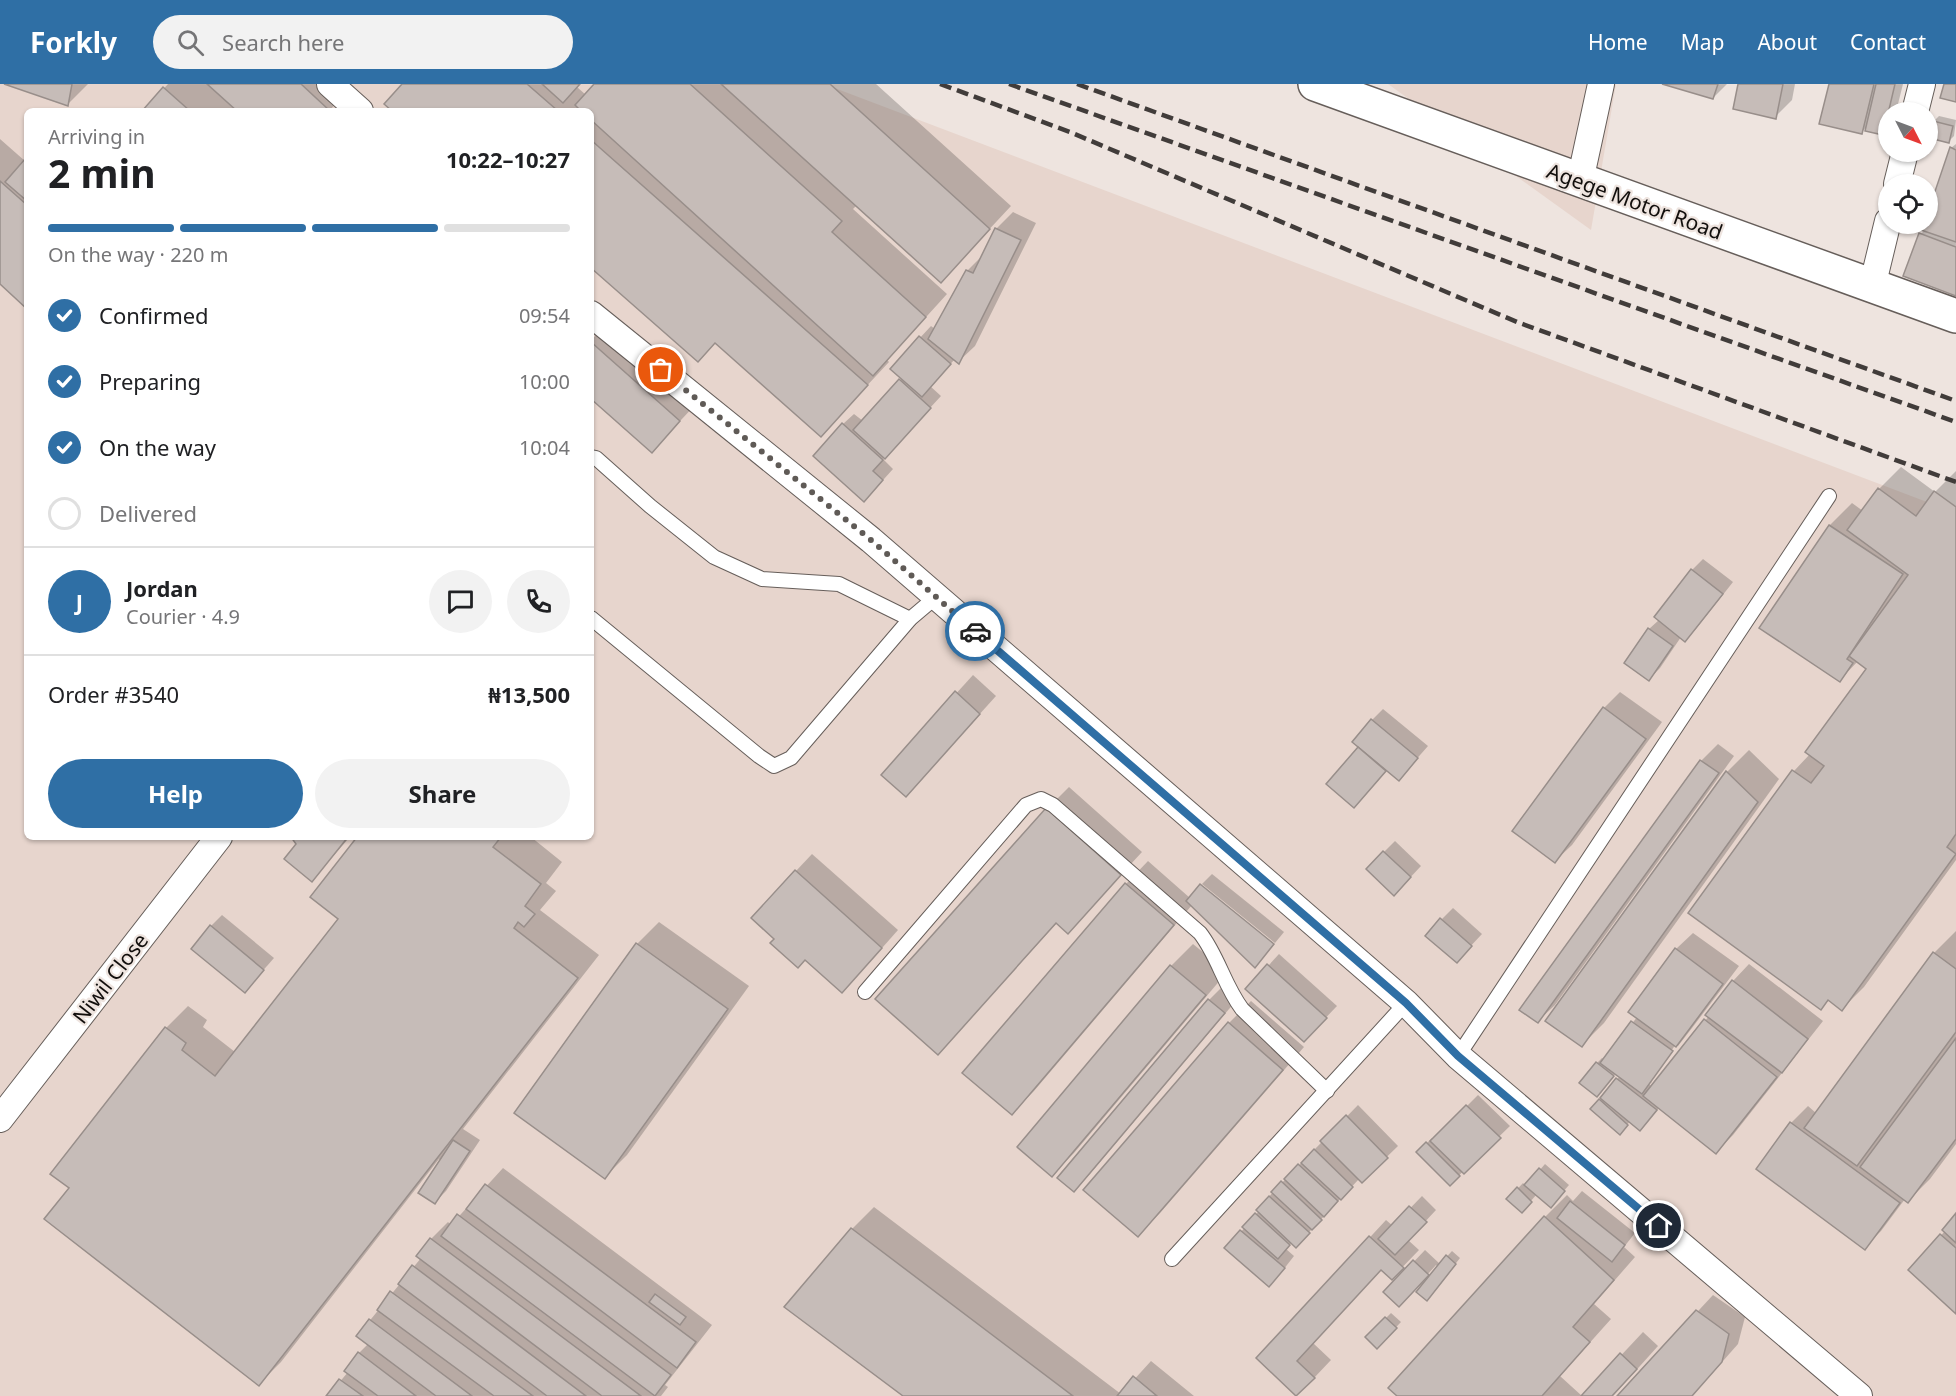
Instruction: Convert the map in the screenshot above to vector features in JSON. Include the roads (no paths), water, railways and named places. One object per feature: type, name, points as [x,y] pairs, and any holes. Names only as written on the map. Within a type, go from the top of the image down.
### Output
[{"type":"main road","name":"Agege Motor Road","points":[[1315,84],[1956,316]]},
{"type":"street","points":[[330,84],[357,108]]},
{"type":"street","points":[[1580,181],[1601,84]]},
{"type":"street","points":[[1918,102],[1922,84]]},
{"type":"street","points":[[1872,287],[1885,234]]},
{"type":"street","points":[[594,316],[871,540],[1406,1003],[1458,1056],[1859,1396]]},
{"type":"street","name":"Niwil Close","points":[[0,1119],[217,840]]},
{"type":"lane","points":[[594,458],[714,557],[762,579],[839,584],[910,619]]},
{"type":"lane","points":[[1458,1056],[1829,496]]},
{"type":"lane","points":[[594,620],[774,766],[791,758],[910,619],[936,597]]},
{"type":"lane","points":[[865,992],[1026,805],[1041,799],[1053,805],[1200,933],[1211,947],[1232,996],[1242,1009],[1327,1091]]},
{"type":"lane","points":[[1172,1259],[1406,1003]]},
{"type":"railway","points":[[940,84],[1070,132],[1517,322],[1956,482]]},
{"type":"railway","points":[[1009,84],[1956,422]]},
{"type":"railway","points":[[1077,84],[1956,401]]}]
